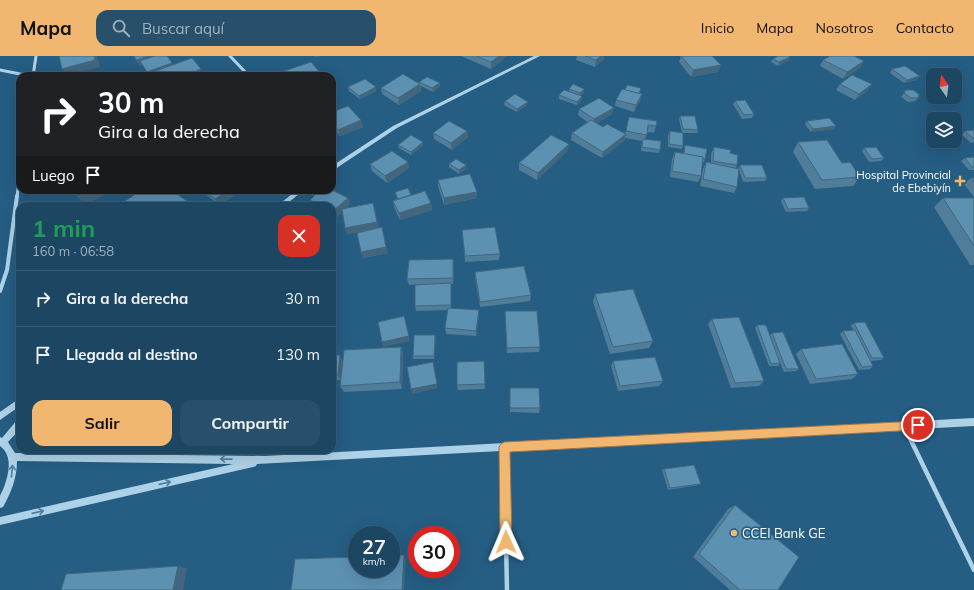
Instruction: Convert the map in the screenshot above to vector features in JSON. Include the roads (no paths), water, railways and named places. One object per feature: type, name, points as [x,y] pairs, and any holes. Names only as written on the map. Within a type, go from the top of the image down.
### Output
[{"type":"street","points":[[34,72],[36,56]]},
{"type":"street","points":[[230,56],[245,72]]},
{"type":"street","points":[[338,166],[395,126],[538,56]]},
{"type":"street","points":[[0,70],[16,73]]},
{"type":"street","points":[[0,291],[7,270],[17,194]]},
{"type":"street","points":[[285,202],[296,194]]},
{"type":"street","points":[[0,416],[16,405]]},
{"type":"street","points":[[12,456],[265,460],[974,422]]},
{"type":"street","points":[[904,426],[974,570]]},
{"type":"street","points":[[0,504],[8,489],[11,477],[12,456],[2,441],[16,427]]},
{"type":"street","points":[[504,447],[507,590]]},
{"type":"street","points":[[0,521],[265,460]]},
{"type":"place","name":"Hospital Provincial de Ebebiyín","points":[[960,181]]},
{"type":"place","name":"CCEI Bank GE","points":[[734,533]]}]
